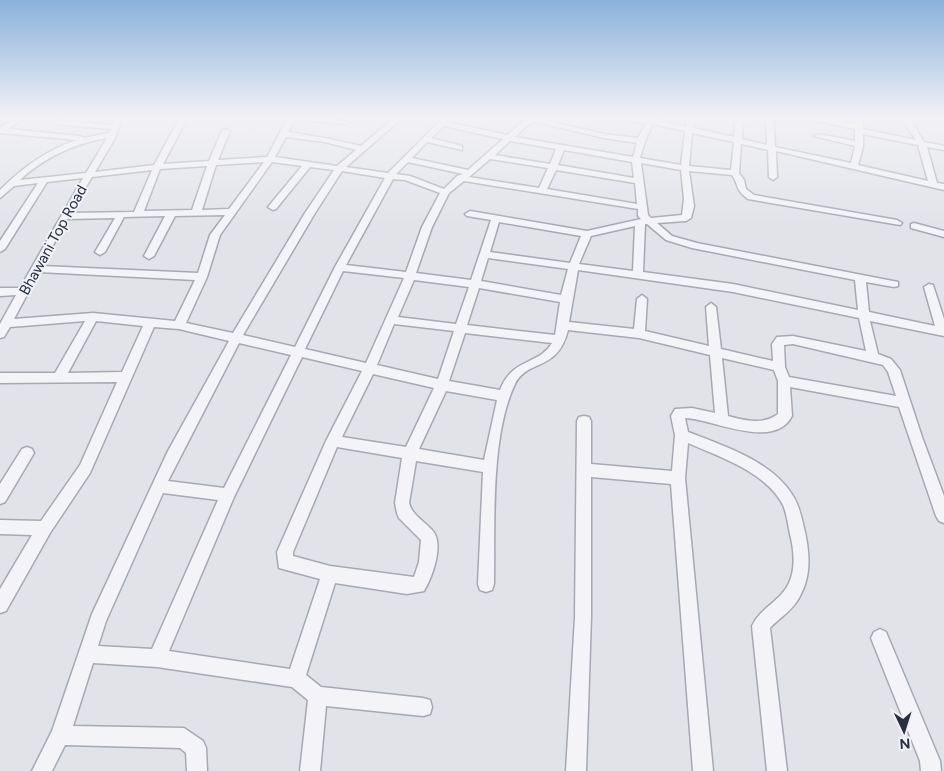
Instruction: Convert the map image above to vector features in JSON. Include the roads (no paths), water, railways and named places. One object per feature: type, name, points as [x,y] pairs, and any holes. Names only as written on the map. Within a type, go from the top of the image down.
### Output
[{"type":"street","points":[[0,195],[24,170],[48,155]]},
{"type":"street","name":"Bhawani Top Road","points":[[0,334],[100,155]]},
{"type":"street","points":[[138,214],[164,155]]},
{"type":"street","points":[[196,213],[216,155]]},
{"type":"street","points":[[179,325],[202,277],[215,235],[272,155]]},
{"type":"street","points":[[42,771],[60,734],[98,620],[158,486],[236,338],[310,213],[340,168],[355,155]]},
{"type":"street","points":[[157,658],[228,496],[340,267],[390,177],[409,155]]},
{"type":"street","points":[[542,192],[557,155]]},
{"type":"street","points":[[611,155],[684,168],[735,173]]},
{"type":"street","points":[[637,155],[638,181],[644,222],[638,274]]},
{"type":"street","points":[[470,214],[586,234],[644,222],[686,218],[689,213],[684,168],[686,155]]},
{"type":"street","points":[[737,155],[735,173],[740,180],[742,190],[751,197],[897,223]]},
{"type":"street","points":[[771,155],[773,177]]},
{"type":"street","points":[[800,155],[944,187]]},
{"type":"street","points":[[854,166],[857,155]]},
{"type":"street","points":[[925,155],[932,184]]},
{"type":"street","points":[[496,218],[442,385],[410,454],[402,504],[404,513],[410,521],[429,537],[430,546],[423,578],[418,584],[407,586],[330,574],[285,562],[285,552],[333,441],[369,369],[410,276],[427,227],[445,192],[489,156],[638,181]]},
{"type":"street","points":[[406,158],[464,176],[542,192],[641,207]]},
{"type":"street","points":[[0,180],[12,182],[44,180],[157,167],[270,159],[407,178],[445,192]]},
{"type":"street","points":[[273,207],[309,163]]},
{"type":"street","points":[[0,249],[44,180]]},
{"type":"street","points":[[64,216],[231,212]]},
{"type":"street","points":[[149,256],[171,214]]},
{"type":"street","points":[[100,252],[120,215]]},
{"type":"street","points":[[644,222],[669,238],[681,243],[894,284]]},
{"type":"street","points":[[914,226],[944,234]]},
{"type":"street","points":[[486,584],[490,467],[495,430],[504,396],[512,378],[533,362],[553,353],[564,326],[566,299],[573,266],[586,234]]},
{"type":"street","points":[[483,254],[733,288],[864,317],[943,332],[929,287]]},
{"type":"street","points":[[340,267],[476,284],[566,299]]},
{"type":"street","points":[[36,269],[202,277]]},
{"type":"street","points":[[860,278],[864,317],[873,357]]},
{"type":"street","points":[[0,292],[24,290]]},
{"type":"street","points":[[639,334],[642,299]]},
{"type":"street","points":[[711,307],[722,420]]},
{"type":"street","points":[[7,324],[93,317],[179,325],[442,385],[504,396]]},
{"type":"street","points":[[59,377],[93,317]]},
{"type":"street","points":[[391,320],[559,340]]},
{"type":"street","points":[[0,605],[45,528],[85,469],[97,445],[124,377],[150,322]]},
{"type":"street","points":[[564,326],[639,334],[716,352],[781,374],[905,403]]},
{"type":"street","points":[[703,771],[678,478],[682,435],[678,416],[680,413],[692,413],[756,427],[772,426],[780,422],[785,416],[778,344],[781,340],[793,340],[873,357],[887,362],[894,370],[915,437],[944,516]]},
{"type":"street","points":[[0,378],[124,377]]},
{"type":"street","points":[[576,771],[584,617],[584,421]]},
{"type":"street","points":[[682,435],[741,460],[778,486],[789,502],[802,549],[801,574],[793,593],[780,608],[769,614],[761,626],[777,771]]},
{"type":"street","points":[[333,441],[490,467]]},
{"type":"street","points":[[0,497],[27,453]]},
{"type":"street","points":[[584,470],[678,478]]},
{"type":"street","points":[[158,486],[228,496]]},
{"type":"street","points":[[0,527],[45,528]]},
{"type":"street","points":[[296,679],[330,574]]},
{"type":"street","points":[[880,638],[930,761],[931,771]]},
{"type":"street","points":[[88,654],[157,658],[296,679],[318,696],[423,707]]},
{"type":"street","points":[[310,771],[318,696]]},
{"type":"street","points":[[60,734],[184,738],[196,748],[197,771]]}]
